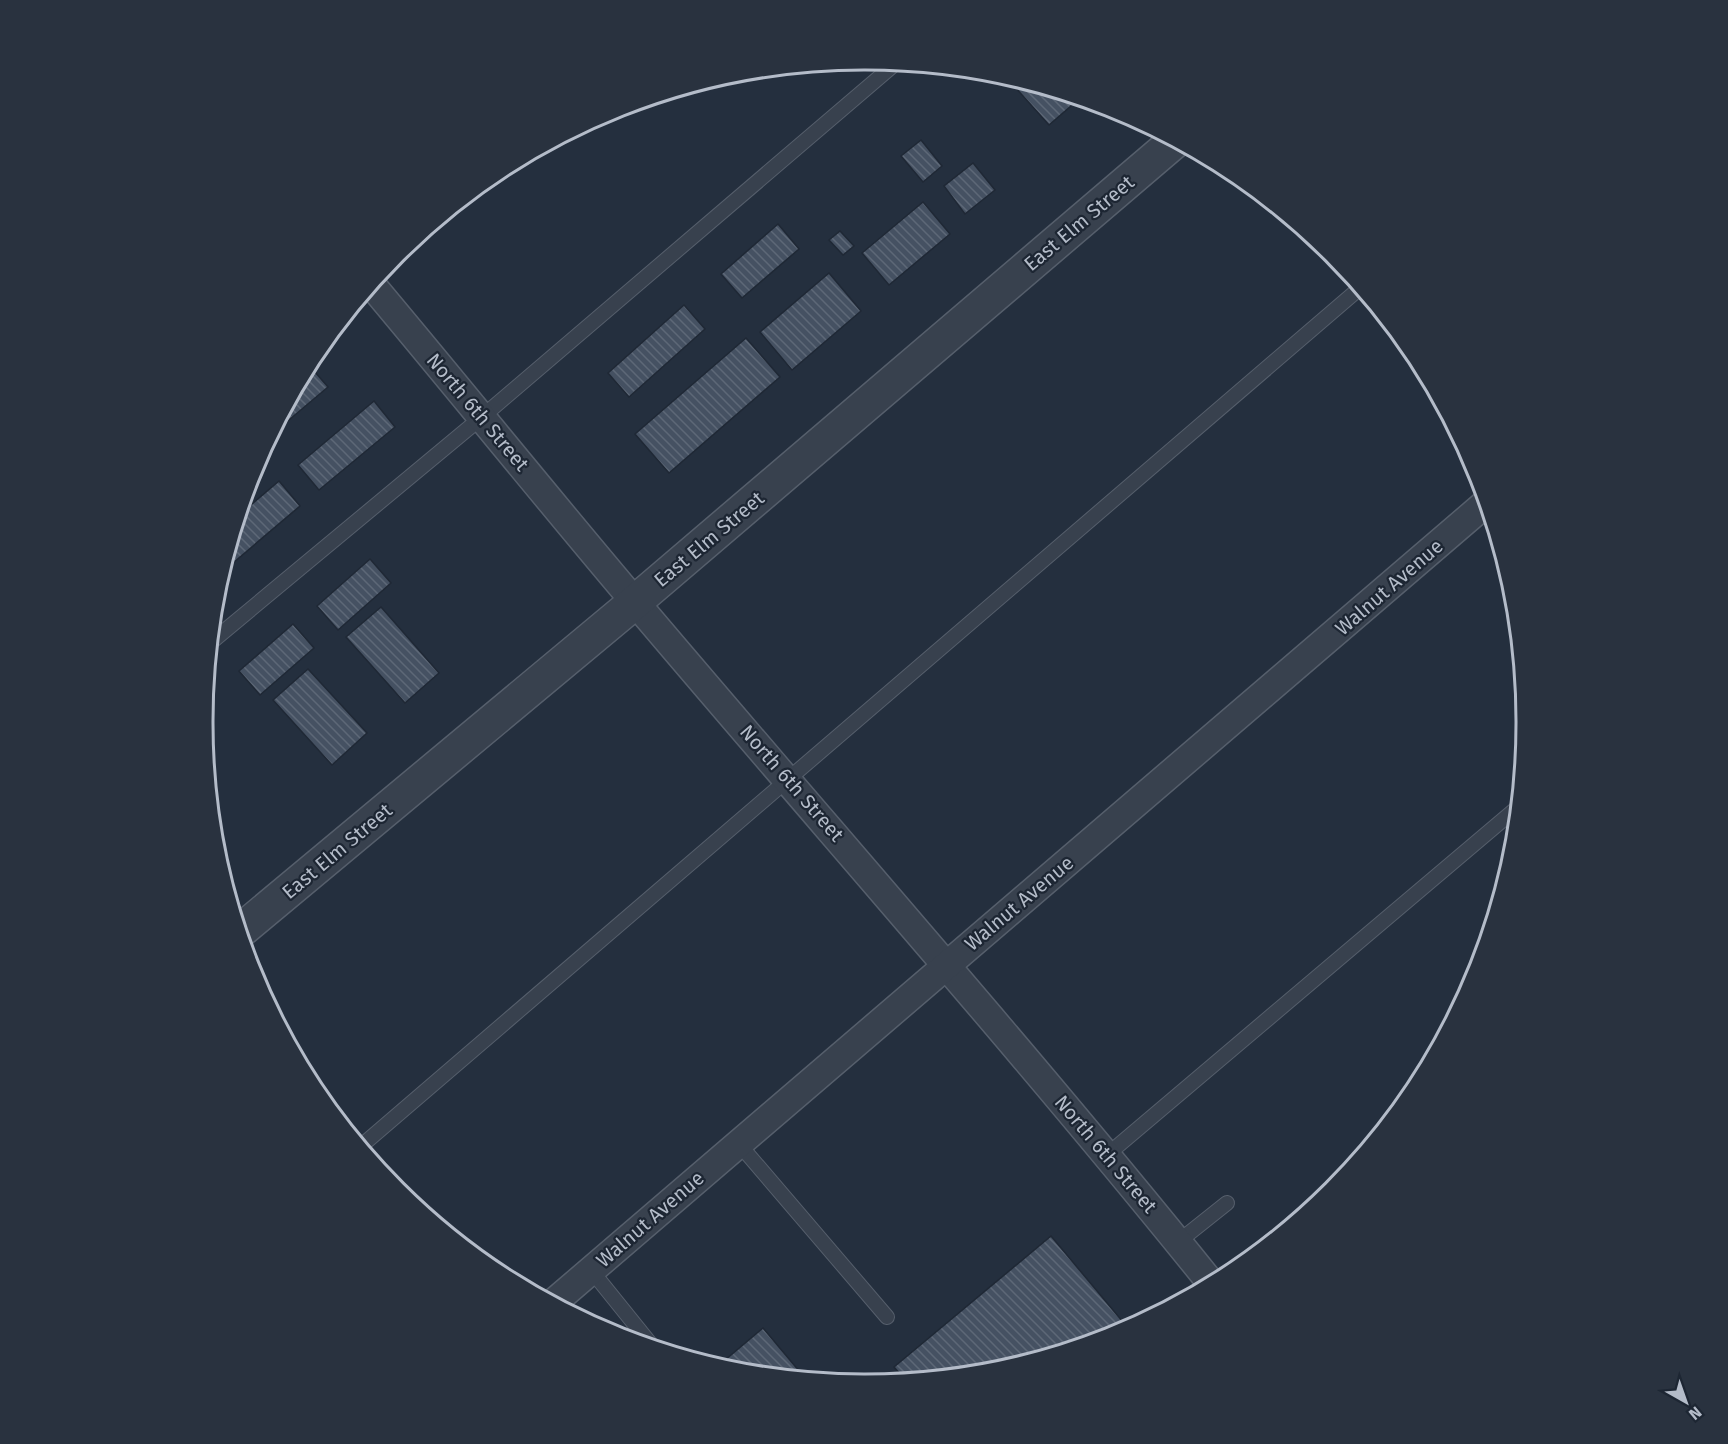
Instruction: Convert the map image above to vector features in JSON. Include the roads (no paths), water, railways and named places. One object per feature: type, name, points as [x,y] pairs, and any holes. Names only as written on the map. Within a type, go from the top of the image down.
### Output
[{"type":"street","name":"East Elm Street","points":[[246,926],[635,602],[1168,147]]},
{"type":"street","name":"North 6th Street","points":[[376,289],[635,602],[947,964],[1206,1276]]},
{"type":"street","name":"Walnut Avenue","points":[[560,1297],[1479,509]]},
{"type":"lane","points":[[218,637],[482,417],[887,71]]},
{"type":"lane","points":[[366,1142],[1355,293]]},
{"type":"lane","points":[[1107,1155],[1509,815]]},
{"type":"lane","points":[[739,1143],[887,1317]]},
{"type":"lane","points":[[1178,1242],[1227,1203]]},
{"type":"lane","points":[[591,1270],[643,1334]]}]
